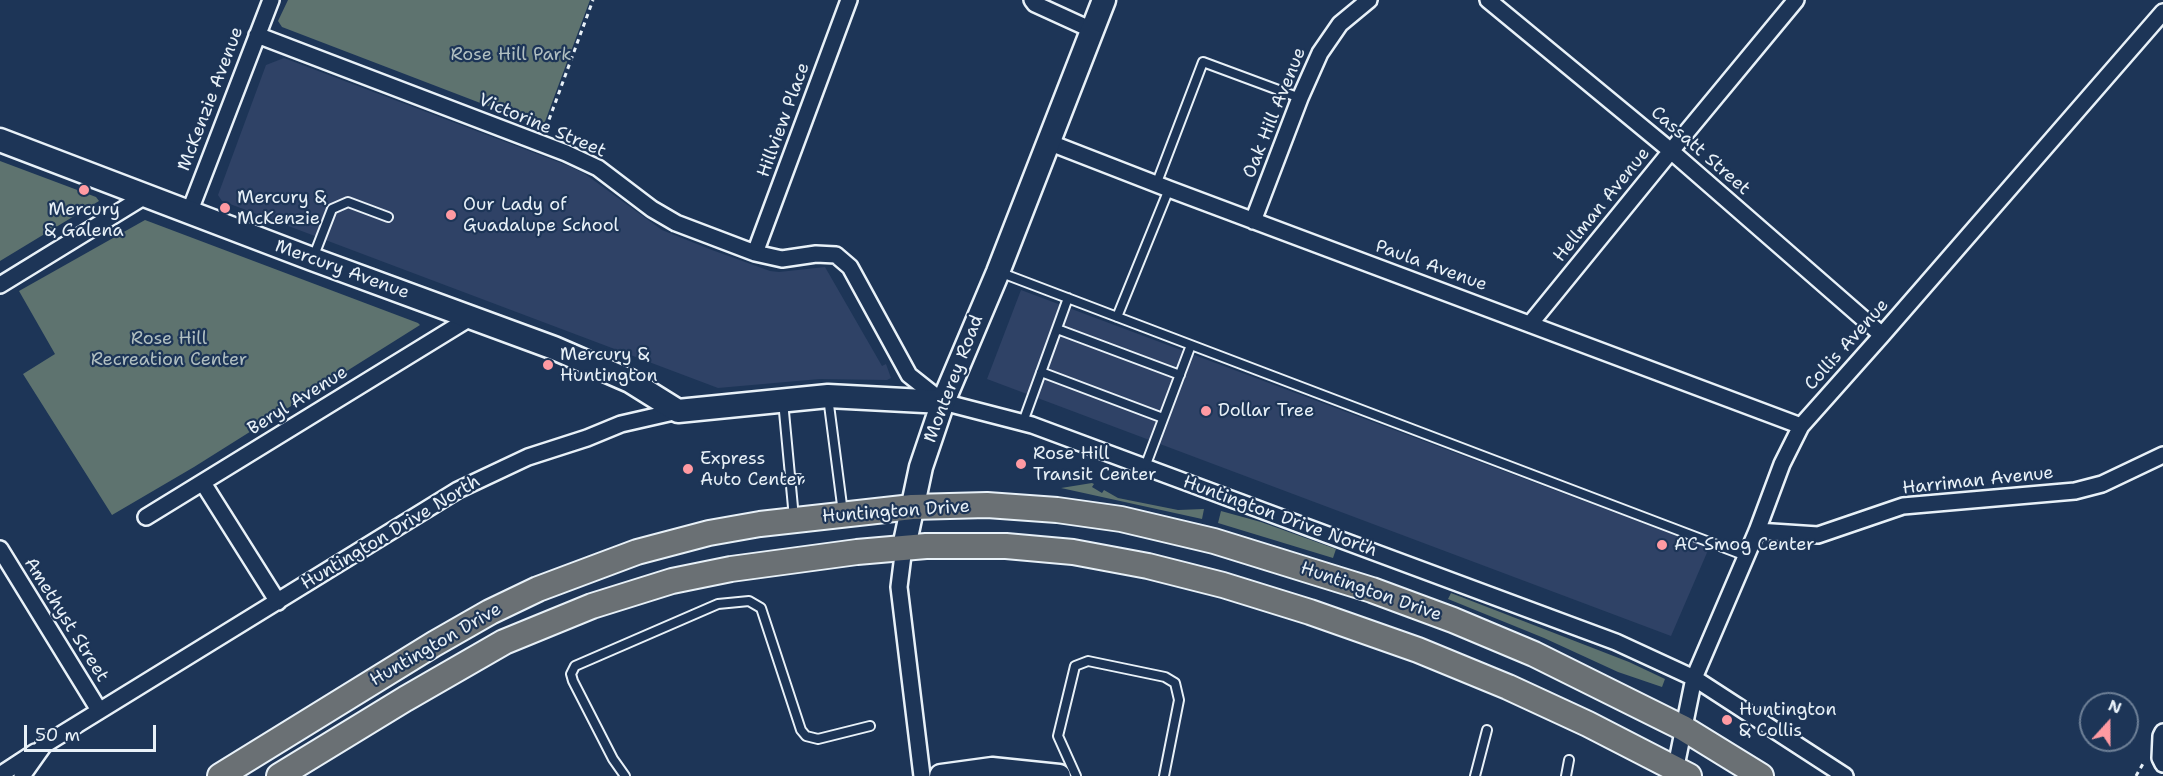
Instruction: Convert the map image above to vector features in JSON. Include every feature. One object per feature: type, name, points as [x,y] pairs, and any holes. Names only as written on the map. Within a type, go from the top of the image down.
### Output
[{"type":"main road","name":"Huntington Drive","points":[[220,776],[490,612],[538,589],[637,552],[709,533],[795,520],[912,507],[987,505],[1057,510],[1121,519],[1214,541],[1372,590],[1453,620],[1534,654],[1683,728],[1761,776]]},
{"type":"main road","name":"Huntington Drive","points":[[279,776],[504,642],[592,606],[672,581],[731,569],[904,547],[1006,546],[1073,552],[1148,566],[1223,585],[1310,612],[1438,658],[1508,687],[1680,774]]},
{"type":"street","name":"McKenzie Avenue","points":[[189,213],[271,0]]},
{"type":"street","name":"Hillview Place","points":[[755,253],[849,0]]},
{"type":"street","points":[[1032,0],[1035,4],[1092,30]]},
{"type":"street","name":"Monterey Road","points":[[922,776],[899,587],[904,547],[921,467],[943,402],[998,272],[1104,0]]},
{"type":"street","name":"Oak Hill Avenue","points":[[1253,221],[1320,52],[1340,24],[1369,0]]},
{"type":"street","name":"Cassatt Street","points":[[1488,0],[1671,151],[1882,335]]},
{"type":"street","name":"Hellman Avenue","points":[[1530,324],[1796,0]]},
{"type":"street","name":"Collis Avenue","points":[[1680,774],[1683,728],[1694,678],[1757,531],[1782,464],[1801,426],[2163,12]]},
{"type":"street","name":"Victorine Street","points":[[257,35],[540,143],[598,168],[652,209],[676,223],[755,253],[782,259],[816,254],[836,255],[850,267],[909,375],[943,402]]},
{"type":"street","name":"Mercury Avenue","points":[[0,140],[312,260],[554,348],[630,381],[678,411]]},
{"type":"street","name":"Paula Avenue","points":[[1048,142],[1162,187],[1801,426]]},
{"type":"street","points":[[0,285],[145,196]]},
{"type":"street","name":"Beryl Avenue","points":[[146,517],[470,318]]},
{"type":"street","name":"Huntington Drive North","points":[[22,776],[44,745],[468,485],[528,457],[587,438],[621,424],[678,411],[828,396],[943,402],[1023,422],[1616,642],[1694,678],[1845,776]]},
{"type":"street","name":"Harriman Avenue","points":[[1757,531],[1818,535],[1903,506],[1927,502],[2046,495],[2075,491],[2102,484],[2163,455]]},
{"type":"street","points":[[203,483],[278,602]]},
{"type":"street","name":"Amethyst Street","points":[[0,549],[99,710]]},
{"type":"street","points":[[2163,732],[2160,758],[2163,764]]},
{"type":"street","points":[[0,776],[44,745]]},
{"type":"street","points":[[941,776],[992,769],[1059,776]]},
{"type":"lane","points":[[1118,317],[1203,62],[1300,98]]},
{"type":"lane","points":[[312,260],[332,209],[348,202],[388,217]]},
{"type":"lane","points":[[998,272],[1746,556]]},
{"type":"lane","points":[[1023,422],[1068,298]]},
{"type":"lane","points":[[1057,329],[1180,375]]},
{"type":"lane","points":[[1145,467],[1191,345]]},
{"type":"lane","points":[[1041,372],[1163,418]]},
{"type":"lane","points":[[828,396],[843,515]]},
{"type":"lane","points":[[783,400],[790,433],[793,464],[790,480],[795,520]]},
{"type":"lane","points":[[823,430],[832,428]]},
{"type":"lane","points":[[824,442],[834,440]]},
{"type":"lane","points":[[826,460],[837,459]]},
{"type":"lane","points":[[828,476],[839,475]]},
{"type":"lane","points":[[790,480],[799,479]]},
{"type":"lane","points":[[625,776],[613,759],[573,681],[574,666],[718,604],[749,601],[761,608],[801,730],[806,736],[818,739],[870,726]]},
{"type":"lane","points":[[1076,776],[1058,736],[1074,666],[1088,661],[1165,677],[1176,683],[1179,700],[1164,776]]},
{"type":"lane","points":[[1475,776],[1487,730]]},
{"type":"lane","points":[[1566,776],[1569,760]]},
{"type":"path","points":[[540,143],[593,0]]},
{"type":"shaded area","name":"Our Lady of Guadalupe School","points":[[284,58],[569,166],[585,174],[662,230],[712,250],[770,271],[825,267],[882,366],[886,364],[891,378],[887,380],[820,379],[718,388],[222,201],[218,195],[266,65]]},
{"type":"shaded area","points":[[1021,290],[1709,548],[1671,636],[987,379]]},
{"type":"green space","name":"Rose Hill Park","points":[[288,0],[590,0],[543,127],[282,27],[278,21]]},
{"type":"green space","points":[[0,161],[96,197],[99,201],[0,261]]},
{"type":"green space","name":"Rose Hill Recreation Center","points":[[145,220],[420,325],[194,467],[112,515],[23,374],[55,354],[19,291]]},
{"type":"green space","points":[[1094,484],[1092,487],[1102,493],[1104,490],[1118,498],[1178,510],[1204,509],[1202,519],[1061,488]]},
{"type":"green space","points":[[1221,511],[1261,522],[1336,549],[1333,558],[1218,523]]},
{"type":"green space","points":[[1451,593],[1629,662],[1665,679],[1662,687],[1618,672],[1544,638],[1448,599]]},
{"type":"place","name":"Mercury & Galena","points":[[84,190]]},
{"type":"place","name":"Mercury & McKenzie","points":[[225,208]]},
{"type":"place","name":"Our Lady of Guadalupe School","points":[[451,215]]},
{"type":"place","name":"Mercury & Huntington","points":[[548,365]]},
{"type":"place","name":"Dollar Tree","points":[[1206,411]]},
{"type":"place","name":"Rose Hill Transit Center","points":[[1021,464]]},
{"type":"place","name":"Express Auto Center","points":[[688,469]]},
{"type":"place","name":"AC Smog Center","points":[[1662,545]]},
{"type":"place","name":"Huntington & Collis","points":[[1727,720]]}]
